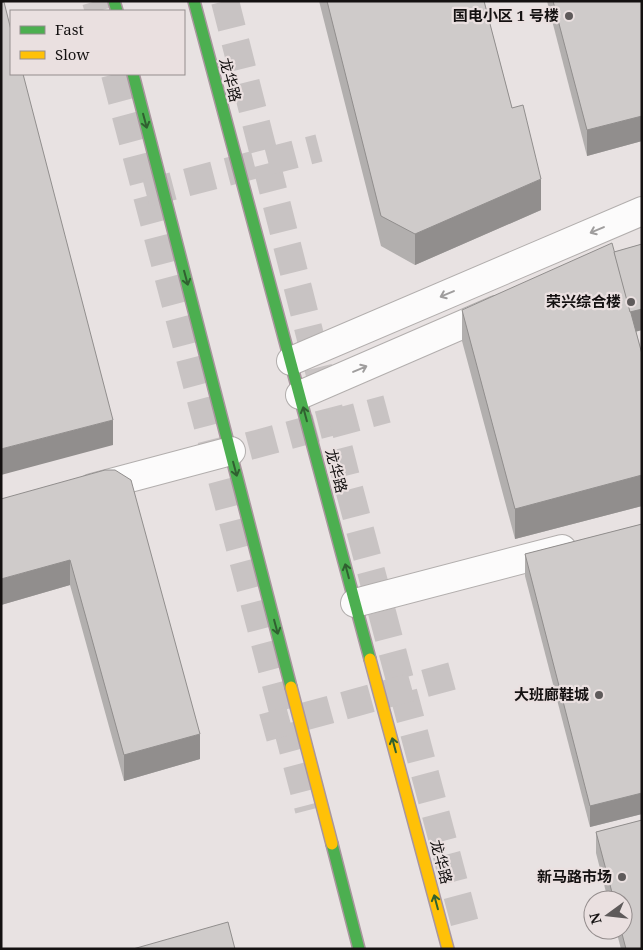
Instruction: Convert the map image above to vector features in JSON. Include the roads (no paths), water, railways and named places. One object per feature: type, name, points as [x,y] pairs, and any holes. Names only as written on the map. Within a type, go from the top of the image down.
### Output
[{"type":"main road","name":"龙华路","points":[[194,1],[448,949]]},
{"type":"main road","points":[[133,75],[359,949]]},
{"type":"street","points":[[290,361],[642,211]]},
{"type":"street","points":[[300,395],[515,302]]},
{"type":"street","points":[[68,494],[230,451]]},
{"type":"street","points":[[355,603],[586,543]]},
{"type":"tunnel","points":[[96,1],[99,10]]},
{"type":"tunnel","points":[[225,1],[347,481],[465,924]]},
{"type":"tunnel","points":[[115,75],[309,810]]},
{"type":"tunnel","points":[[146,193],[319,148]]},
{"type":"tunnel","points":[[208,457],[387,409]]},
{"type":"tunnel","points":[[263,728],[459,674]]},
{"type":"place","name":"国电小区 1 号楼","points":[[569,16]]},
{"type":"place","name":"荣兴综合楼","points":[[631,302]]},
{"type":"place","name":"大班廊鞋城","points":[[599,695]]},
{"type":"place","name":"新马路市场","points":[[622,877]]}]
